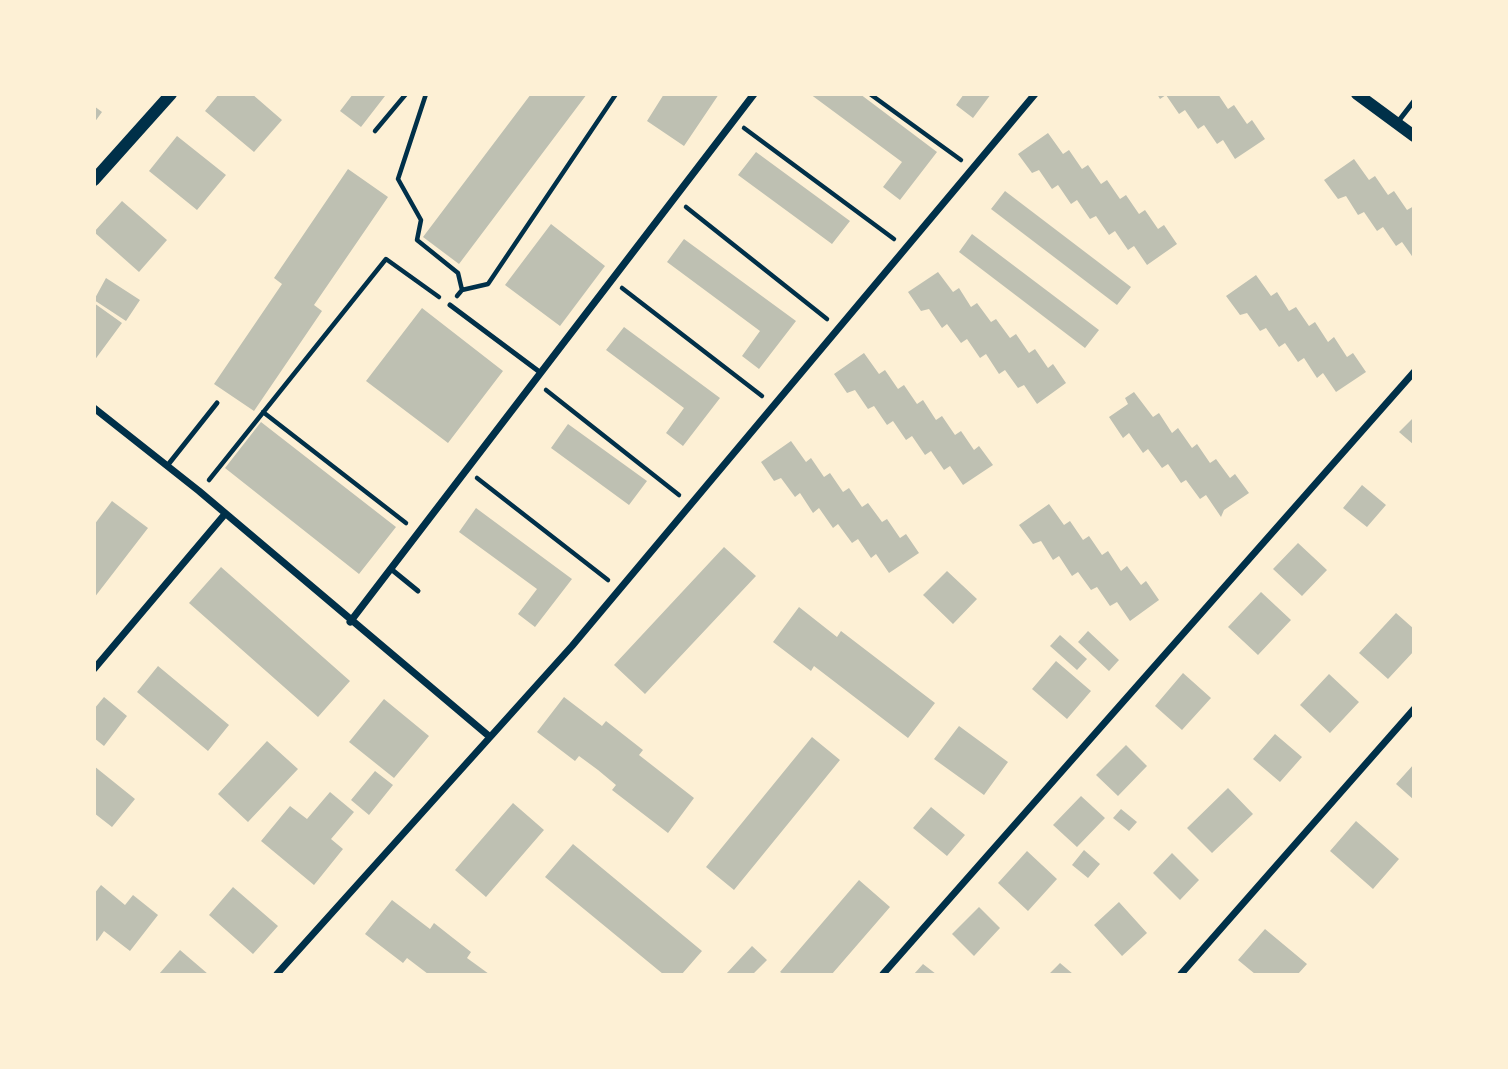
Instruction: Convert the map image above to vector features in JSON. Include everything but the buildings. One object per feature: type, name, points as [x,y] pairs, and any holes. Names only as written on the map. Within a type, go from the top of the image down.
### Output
[{"type":"street","points":[[94,180],[172,94]]},
{"type":"street","points":[[350,622],[754,94]]},
{"type":"street","points":[[277,975],[619,590],[1035,94]]},
{"type":"street","points":[[1357,94],[1413,136]]},
{"type":"street","points":[[883,975],[1413,372]]},
{"type":"street","points":[[94,408],[199,491],[350,622],[490,737]]},
{"type":"street","points":[[94,669],[225,514]]},
{"type":"street","points":[[1181,975],[1413,709]]},
{"type":"lane","points":[[1397,124],[1413,101]]},
{"type":"lane","points":[[450,305],[541,373]]},
{"type":"lane","points":[[167,466],[217,404]]},
{"type":"lane","points":[[391,569],[418,591]]},
{"type":"path","points":[[375,131],[406,94]]},
{"type":"path","points":[[426,94],[398,179],[421,220],[417,240],[458,273],[462,290],[488,284],[616,94]]},
{"type":"path","points":[[870,94],[973,169]]},
{"type":"path","points":[[734,121],[906,248]]},
{"type":"path","points":[[699,217],[839,328]]},
{"type":"path","points":[[199,491],[386,259],[450,305]]},
{"type":"path","points":[[631,295],[774,405]]},
{"type":"path","points":[[553,396],[691,504]]},
{"type":"path","points":[[263,412],[406,524]]},
{"type":"path","points":[[483,484],[619,590]]}]
